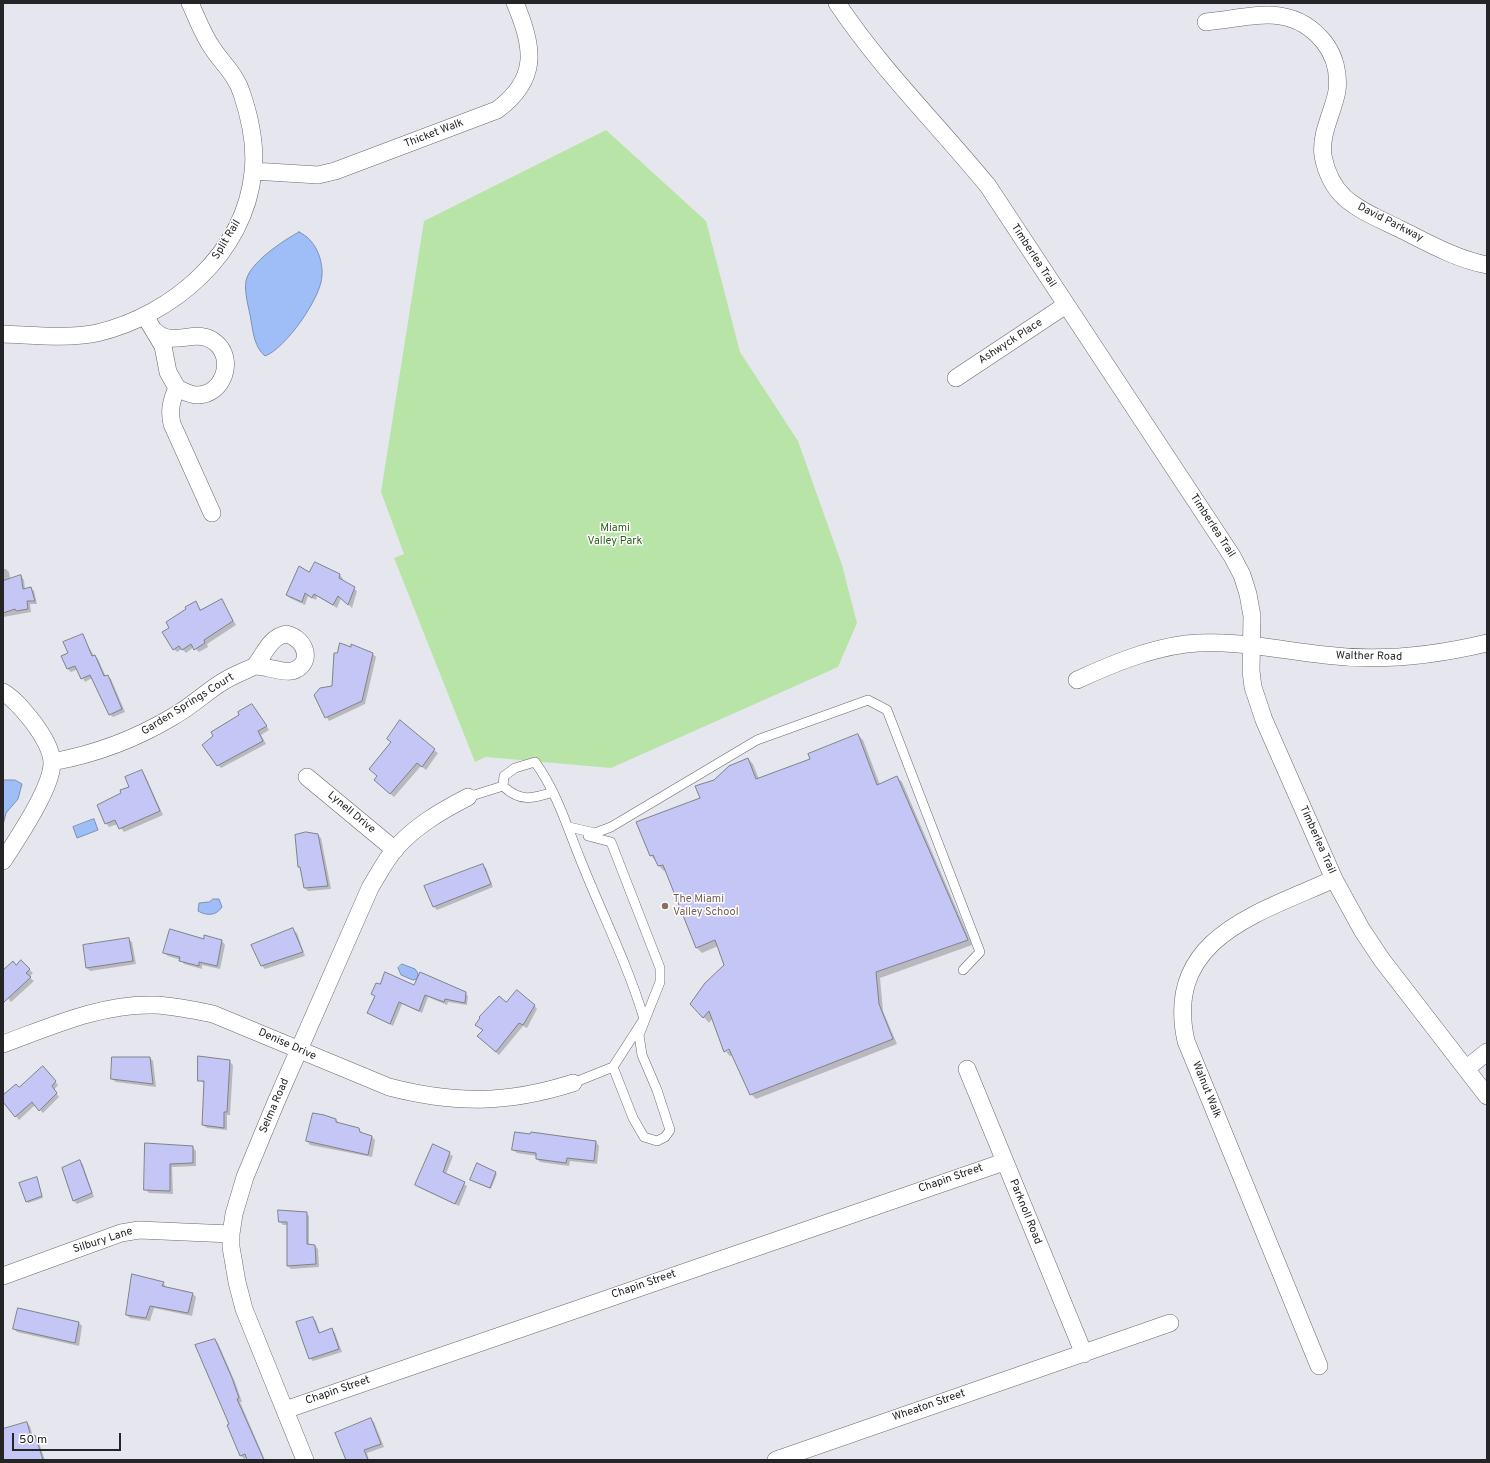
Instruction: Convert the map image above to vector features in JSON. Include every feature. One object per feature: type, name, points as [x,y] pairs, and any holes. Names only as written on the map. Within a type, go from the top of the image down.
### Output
[{"type":"street","name":"Split Rail","points":[[3,334],[80,335],[96,333],[145,316],[171,301],[195,282],[212,264],[226,244],[243,211],[253,171],[254,157],[249,122],[242,93],[234,77],[212,48],[190,3]]},
{"type":"street","name":"Thicket Walk","points":[[253,171],[318,175],[335,171],[497,110],[509,101],[519,88],[526,76],[529,60],[530,46],[526,29],[515,3]]},
{"type":"street","name":"Timberlea Trail","points":[[837,3],[880,62],[951,141],[988,186],[1232,556],[1242,575],[1248,594],[1252,616],[1250,644],[1253,687],[1264,720],[1334,879],[1362,930],[1382,960],[1467,1068],[1487,1096]]},
{"type":"street","name":"David Parkway","points":[[1206,22],[1259,15],[1275,15],[1303,23],[1317,33],[1328,46],[1335,63],[1338,78],[1336,92],[1324,132],[1323,146],[1327,170],[1334,185],[1345,198],[1362,210],[1451,254],[1474,263],[1487,265]]},
{"type":"street","name":"Ashwyck Place","points":[[956,378],[1066,305]]},
{"type":"street","points":[[145,316],[163,346],[168,372],[177,388],[198,395],[212,390],[222,380],[226,370],[226,359],[222,349],[216,342],[207,337],[190,336],[173,340],[164,338],[155,331]]},
{"type":"street","points":[[177,388],[171,405],[170,414],[172,424],[212,513]]},
{"type":"street","name":"Walther Road","points":[[1077,680],[1119,661],[1155,650],[1185,644],[1211,642],[1250,644],[1324,655],[1365,659],[1405,658],[1445,653],[1487,643]]},
{"type":"street","name":"Garden Springs Court","points":[[52,762],[83,756],[114,746],[145,733],[176,715],[224,681],[254,666]]},
{"type":"street","points":[[3,692],[23,709],[36,727],[49,749],[52,762],[46,786],[3,861]]},
{"type":"street","name":"Lynell Drive","points":[[307,776],[395,850]]},
{"type":"street","name":"Selma Road","points":[[305,1460],[244,1309],[237,1282],[231,1234],[234,1214],[245,1177],[370,888],[395,850],[425,822],[468,797]]},
{"type":"street","name":"Walnut Walk","points":[[1319,1366],[1186,1041],[1182,1023],[1182,1008],[1185,989],[1192,970],[1201,954],[1215,939],[1233,925],[1334,879]]},
{"type":"street","name":"Denise Drive","points":[[3,1044],[97,1012],[130,1006],[155,1005],[184,1008],[212,1014],[247,1027],[389,1087],[419,1094],[457,1100],[488,1100],[522,1096],[573,1083]]},
{"type":"street","points":[[1467,1068],[1487,1052]]},
{"type":"street","name":"Parknoll Road","points":[[967,1069],[1084,1354]]},
{"type":"street","name":"Chapin Street","points":[[285,1410],[1004,1162]]},
{"type":"street","name":"Silbury Lane","points":[[3,1276],[121,1233],[139,1230],[231,1234]]},
{"type":"street","name":"Wheaton Street","points":[[776,1460],[1170,1323]]},
{"type":"lane","points":[[569,827],[595,833],[611,827],[757,740],[868,700],[887,710],[980,952],[963,970]]},
{"type":"lane","points":[[503,786],[504,776],[515,768],[535,762],[553,792],[569,827],[581,860],[635,990],[644,1019]]},
{"type":"lane","points":[[503,786],[512,795],[534,799],[553,792]]},
{"type":"lane","points":[[468,797],[503,786]]},
{"type":"lane","points":[[569,827],[589,836],[611,842],[660,968],[660,982],[638,1035],[642,1056],[657,1090],[670,1130],[666,1137],[657,1141],[644,1137],[633,1118],[613,1067]]},
{"type":"lane","points":[[573,1083],[613,1067],[644,1019]]},
{"type":"green space","name":"Miami Valley Park","points":[[606,130],[706,221],[740,352],[798,441],[842,565],[857,623],[838,667],[611,768],[486,757],[475,762],[394,558],[404,554],[381,492],[424,221]]},
{"type":"water","points":[[299,232],[305,235],[314,244],[317,250],[322,269],[320,285],[309,308],[292,333],[273,351],[265,356],[259,349],[254,335],[246,295],[246,281],[253,267],[260,260],[276,246]]},
{"type":"water","points":[[3,780],[15,780],[22,784],[18,799],[6,813],[3,825]]},
{"type":"water","points":[[94,819],[98,830],[77,838],[73,827]]},
{"type":"water","points":[[213,899],[219,899],[222,907],[220,910],[214,914],[205,914],[198,911],[199,903],[209,902]]},
{"type":"water","points":[[402,964],[415,969],[418,973],[417,979],[413,980],[401,975],[398,968]]},
{"type":"building","points":[[315,562],[340,574],[339,578],[355,587],[348,605],[338,596],[333,605],[314,594],[312,598],[305,593],[302,602],[286,595],[299,566],[309,572]]},
{"type":"building","points":[[21,575],[23,589],[31,587],[35,601],[27,601],[28,609],[16,611],[15,609],[3,613],[3,581]]},
{"type":"building","points":[[222,599],[233,621],[204,640],[205,643],[194,650],[191,644],[182,650],[179,646],[173,650],[162,632],[169,628],[166,622],[186,609],[185,607],[196,601],[200,610]]},
{"type":"building","points":[[83,634],[92,656],[95,655],[104,676],[108,675],[122,709],[109,715],[90,675],[81,679],[75,666],[67,669],[61,656],[68,653],[63,642]]},
{"type":"building","points":[[340,643],[351,647],[351,644],[373,653],[362,701],[325,718],[314,695],[320,688],[332,686],[334,653],[337,653]]},
{"type":"building","points":[[252,704],[267,726],[258,731],[263,741],[217,766],[202,745],[213,736],[211,732],[239,715],[238,712]]},
{"type":"building","points":[[400,720],[435,749],[422,767],[417,763],[390,794],[374,780],[377,776],[369,769],[391,742],[387,739]]},
{"type":"building","name":"The Miami Valley School","points":[[858,734],[877,785],[897,776],[968,940],[876,972],[879,1004],[893,1039],[750,1095],[729,1049],[724,1052],[709,1011],[703,1018],[690,1004],[705,983],[724,965],[715,940],[696,948],[663,865],[658,866],[653,855],[650,856],[636,822],[700,798],[695,786],[714,780],[729,766],[748,758],[756,779],[810,759],[808,754]]},
{"type":"building","points":[[142,770],[160,811],[119,829],[115,820],[105,824],[97,805],[121,793],[120,790],[129,787],[125,777]]},
{"type":"building","points":[[306,832],[318,834],[328,886],[304,888],[300,867],[298,867],[295,835]]},
{"type":"building","points":[[483,864],[491,884],[433,907],[424,886]]},
{"type":"building","points":[[293,928],[303,952],[261,966],[251,945]]},
{"type":"building","points":[[170,929],[204,939],[204,935],[222,940],[217,966],[199,962],[199,966],[179,961],[180,957],[163,953]]},
{"type":"building","points":[[129,938],[133,961],[86,968],[83,945]]},
{"type":"building","points":[[21,960],[30,969],[26,973],[31,977],[3,1003],[3,970],[13,961],[16,965]]},
{"type":"building","points":[[385,972],[414,985],[420,972],[466,992],[465,1003],[445,999],[444,1002],[425,995],[419,1011],[399,1002],[390,1024],[367,1013],[375,996],[371,994],[376,983],[380,984]]},
{"type":"building","points":[[517,990],[535,1005],[523,1025],[519,1023],[496,1052],[477,1036],[483,1030],[475,1025],[480,1018],[479,1017],[499,996],[506,1002]]},
{"type":"building","points":[[198,1056],[230,1060],[227,1112],[224,1112],[224,1128],[202,1125],[204,1081],[198,1081]]},
{"type":"building","points":[[112,1057],[150,1057],[153,1084],[111,1079]]},
{"type":"building","points":[[43,1066],[56,1081],[52,1086],[57,1093],[39,1111],[32,1102],[15,1117],[3,1102],[3,1095],[16,1084],[19,1087]]},
{"type":"building","points":[[313,1113],[336,1119],[336,1122],[359,1128],[360,1132],[372,1136],[368,1155],[306,1141]]},
{"type":"building","points":[[515,1132],[530,1134],[531,1132],[596,1141],[594,1161],[567,1158],[566,1163],[536,1159],[536,1153],[512,1150]]},
{"type":"building","points":[[145,1143],[193,1146],[193,1163],[170,1164],[170,1191],[144,1190]]},
{"type":"building","points":[[433,1144],[450,1152],[443,1172],[465,1182],[455,1204],[415,1185]]},
{"type":"building","points":[[80,1160],[92,1193],[73,1201],[62,1168]]},
{"type":"building","points":[[477,1163],[496,1172],[490,1188],[470,1180]]},
{"type":"building","points":[[37,1177],[42,1196],[26,1202],[19,1183]]},
{"type":"building","points":[[278,1210],[307,1212],[307,1244],[315,1245],[316,1264],[287,1266],[287,1222],[279,1222]]},
{"type":"building","points":[[132,1274],[164,1282],[162,1286],[193,1293],[188,1313],[150,1306],[146,1318],[126,1315]]},
{"type":"building","points":[[18,1308],[79,1322],[75,1343],[13,1329]]},
{"type":"building","points":[[313,1317],[319,1333],[332,1328],[339,1349],[309,1359],[296,1322]]},
{"type":"building","points":[[215,1339],[232,1378],[239,1398],[237,1399],[264,1460],[247,1460],[245,1454],[240,1456],[227,1425],[229,1424],[195,1345]]},
{"type":"building","points":[[371,1418],[381,1444],[364,1450],[368,1460],[346,1460],[335,1433]]},
{"type":"building","points":[[27,1422],[31,1437],[35,1435],[43,1460],[3,1460],[3,1429]]},
{"type":"place","name":"The Miami Valley School","points":[[665,906]]}]
